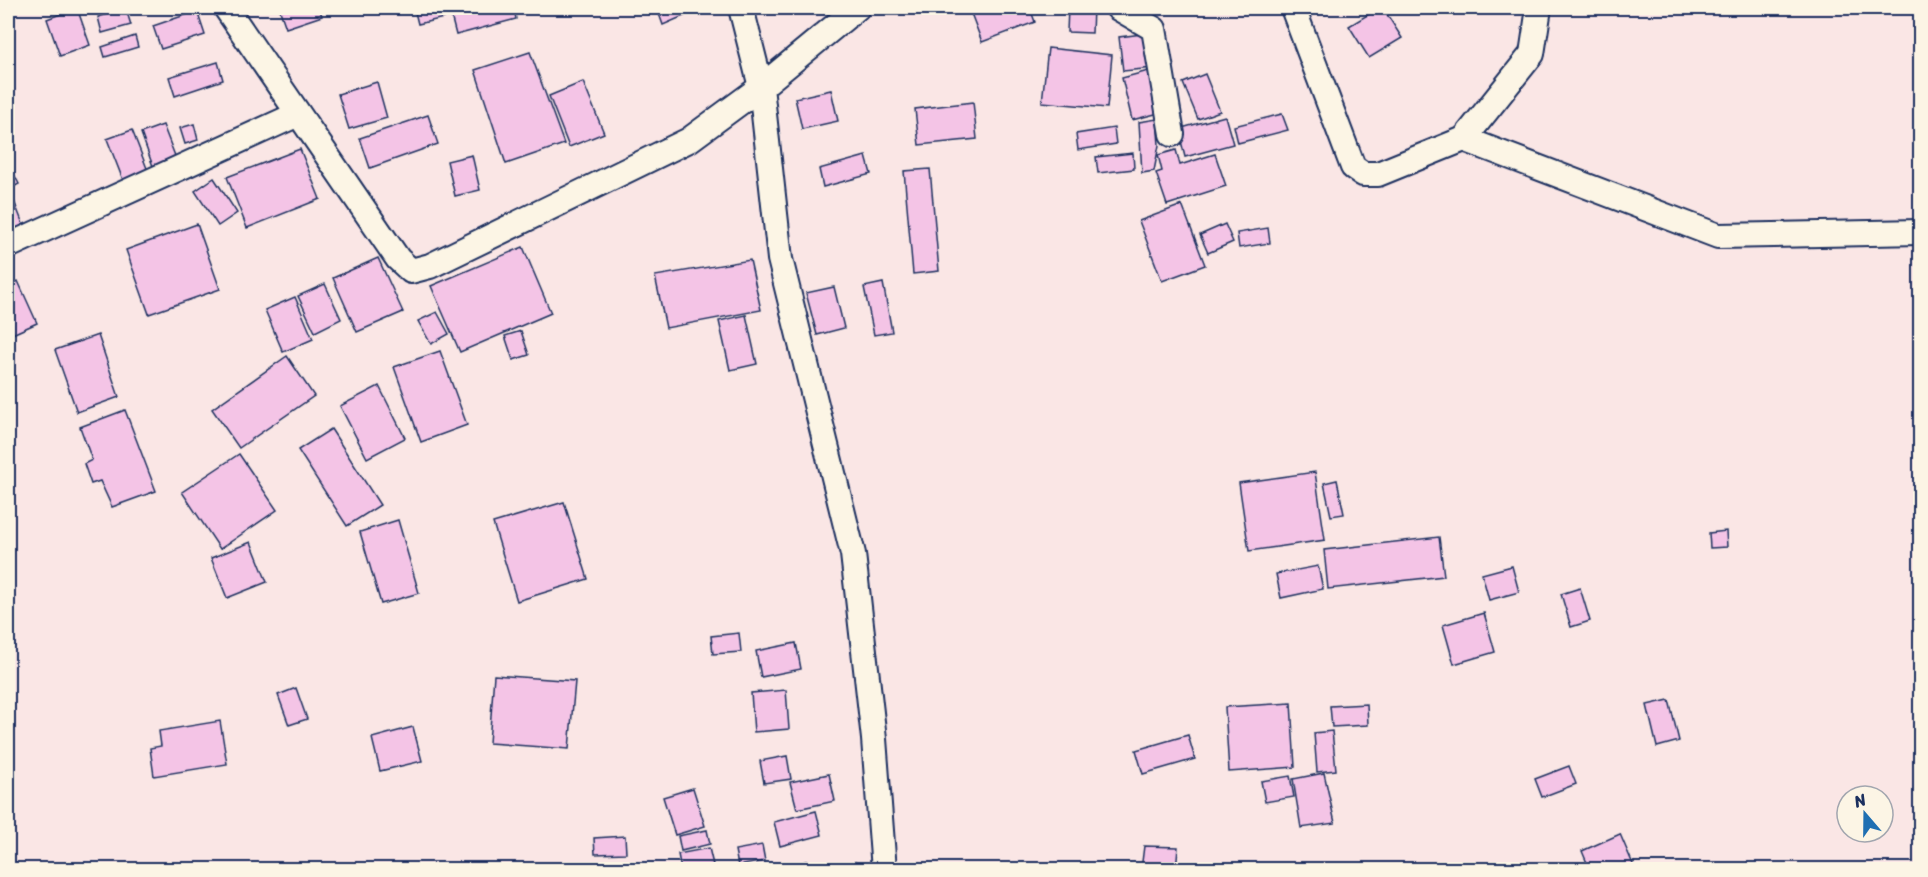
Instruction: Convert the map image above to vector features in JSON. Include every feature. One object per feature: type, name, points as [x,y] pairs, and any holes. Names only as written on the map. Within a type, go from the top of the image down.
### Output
[{"type":"street","points":[[226,8],[398,259],[411,271],[430,266],[690,140],[760,87],[857,8]]},
{"type":"street","points":[[741,8],[760,87],[780,259],[853,554],[874,739],[884,870]]},
{"type":"street","points":[[1118,8],[1154,29],[1172,134]]},
{"type":"street","points":[[1293,8],[1353,167],[1363,174],[1378,174],[1464,139],[1532,54],[1539,8]]},
{"type":"street","points":[[8,246],[298,114]]},
{"type":"street","points":[[1464,139],[1718,236],[1920,232]]},
{"type":"building","points":[[77,8],[90,45],[60,56],[47,19]]},
{"type":"building","points":[[279,8],[319,8],[322,16],[286,28]]},
{"type":"building","points":[[414,8],[441,8],[444,18],[418,24]]},
{"type":"building","points":[[449,8],[514,8],[516,19],[456,35]]},
{"type":"building","points":[[657,8],[702,8],[663,25]]},
{"type":"building","points":[[969,8],[1030,8],[1035,22],[982,42]]},
{"type":"building","points":[[1068,8],[1093,8],[1092,33],[1067,32]]},
{"type":"building","points":[[1379,8],[1383,8],[1402,38],[1369,58],[1349,26]]},
{"type":"building","points":[[126,9],[131,25],[102,33],[98,17]]},
{"type":"building","points":[[197,11],[205,35],[161,49],[153,26]]},
{"type":"building","points":[[1150,33],[1154,68],[1123,71],[1119,37]]},
{"type":"building","points":[[135,36],[138,47],[105,57],[102,47]]},
{"type":"building","points":[[1048,48],[1112,55],[1107,108],[1042,102]]},
{"type":"building","points":[[530,52],[564,144],[506,164],[475,70]]},
{"type":"building","points":[[218,62],[223,80],[175,96],[169,77]]},
{"type":"building","points":[[1156,69],[1167,111],[1132,120],[1122,78]]},
{"type":"building","points":[[1205,74],[1220,111],[1198,119],[1183,83]]},
{"type":"building","points":[[377,82],[387,118],[349,129],[338,94]]},
{"type":"building","points":[[583,82],[604,133],[569,147],[549,96]]},
{"type":"building","points":[[831,90],[838,121],[802,129],[795,98]]},
{"type":"building","points":[[973,102],[977,139],[919,145],[915,109]]},
{"type":"building","points":[[1282,114],[1288,130],[1238,143],[1234,126]]},
{"type":"building","points":[[428,115],[438,144],[370,168],[360,138]]},
{"type":"building","points":[[1225,116],[1233,144],[1185,157],[1178,129]]},
{"type":"building","points":[[1157,119],[1159,145],[1154,171],[1142,173],[1139,122]]},
{"type":"building","points":[[194,124],[198,140],[185,144],[180,128]]},
{"type":"building","points":[[163,125],[177,161],[154,169],[141,133]]},
{"type":"building","points":[[1114,128],[1116,144],[1078,150],[1076,134]]},
{"type":"building","points":[[132,130],[148,171],[123,180],[107,139]]},
{"type":"building","points":[[300,149],[320,199],[247,228],[227,177]]},
{"type":"building","points":[[1176,150],[1180,165],[1215,154],[1226,186],[1167,205],[1156,173],[1162,171],[1158,155]]},
{"type":"building","points":[[1133,153],[1134,169],[1098,173],[1096,157]]},
{"type":"building","points":[[472,155],[480,190],[455,196],[447,161]]},
{"type":"building","points":[[866,156],[871,174],[823,187],[819,169]]},
{"type":"building","points":[[8,163],[19,184],[8,190]]},
{"type":"building","points":[[930,169],[939,271],[913,274],[904,171]]},
{"type":"building","points":[[214,178],[237,213],[218,226],[195,191]]},
{"type":"building","points":[[14,201],[28,237],[8,245],[8,204]]},
{"type":"building","points":[[1182,205],[1205,265],[1162,281],[1139,221]]},
{"type":"building","points":[[197,224],[220,289],[149,314],[126,250]]},
{"type":"building","points":[[1225,224],[1233,242],[1208,253],[1200,235]]},
{"type":"building","points":[[1268,228],[1270,243],[1239,248],[1237,233]]},
{"type":"building","points":[[523,247],[551,313],[460,352],[431,286]]},
{"type":"building","points":[[378,258],[403,312],[357,332],[333,278]]},
{"type":"building","points":[[750,260],[761,310],[666,328],[655,276]]},
{"type":"building","points":[[18,281],[37,323],[8,336],[8,286]]},
{"type":"building","points":[[883,283],[892,332],[874,335],[864,287]]},
{"type":"building","points":[[325,284],[341,319],[315,332],[298,296]]},
{"type":"building","points":[[834,287],[844,328],[817,335],[806,293]]},
{"type":"building","points":[[295,297],[313,339],[283,352],[265,310]]},
{"type":"building","points":[[437,312],[449,334],[431,344],[418,321]]},
{"type":"building","points":[[746,315],[757,364],[730,370],[719,321]]},
{"type":"building","points":[[521,331],[529,355],[513,360],[505,336]]},
{"type":"building","points":[[98,335],[119,397],[77,412],[55,350]]},
{"type":"building","points":[[440,351],[467,425],[421,442],[394,367]]},
{"type":"building","points":[[287,356],[314,396],[239,448],[212,409]]},
{"type":"building","points":[[379,386],[405,438],[367,458],[340,406]]},
{"type":"building","points":[[125,410],[156,491],[112,507],[100,481],[91,484],[84,464],[92,460],[80,427]]},
{"type":"building","points":[[331,429],[380,505],[347,526],[298,450]]},
{"type":"building","points":[[239,454],[277,510],[220,549],[182,492]]},
{"type":"building","points":[[1315,472],[1325,540],[1249,551],[1239,483]]},
{"type":"building","points":[[1337,480],[1344,514],[1331,516],[1324,483]]},
{"type":"building","points":[[564,502],[588,579],[517,601],[493,523]]},
{"type":"building","points":[[398,520],[419,593],[381,604],[360,532]]},
{"type":"building","points":[[1726,531],[1727,547],[1710,548],[1709,533]]},
{"type":"building","points":[[1439,537],[1444,576],[1328,589],[1324,550]]},
{"type":"building","points":[[251,542],[267,582],[227,598],[211,558]]},
{"type":"building","points":[[1318,566],[1323,589],[1281,598],[1276,574]]},
{"type":"building","points":[[1512,566],[1519,592],[1489,600],[1482,574]]},
{"type":"building","points":[[1580,588],[1590,621],[1571,627],[1561,594]]},
{"type":"building","points":[[1484,613],[1495,652],[1454,664],[1443,625]]},
{"type":"building","points":[[739,633],[741,652],[713,654],[711,636]]},
{"type":"building","points":[[796,643],[801,669],[761,677],[756,651]]},
{"type":"building","points":[[494,675],[575,681],[569,749],[489,743]]},
{"type":"building","points":[[296,688],[307,719],[289,725],[278,695]]},
{"type":"building","points":[[786,690],[789,729],[754,732],[751,693]]},
{"type":"building","points":[[1669,700],[1679,741],[1657,747],[1647,705]]},
{"type":"building","points":[[1291,703],[1295,767],[1229,772],[1225,707]]},
{"type":"building","points":[[1367,704],[1368,725],[1332,727],[1330,706]]},
{"type":"building","points":[[220,721],[227,764],[154,776],[150,748],[161,746],[159,731]]},
{"type":"building","points":[[413,727],[422,761],[380,771],[372,738]]},
{"type":"building","points":[[1332,731],[1336,770],[1317,772],[1314,733]]},
{"type":"building","points":[[1188,735],[1195,759],[1143,774],[1136,750]]},
{"type":"building","points":[[787,756],[791,779],[764,783],[760,761]]},
{"type":"building","points":[[1569,766],[1576,784],[1542,797],[1535,779]]},
{"type":"building","points":[[1324,773],[1335,823],[1301,828],[1293,779]]},
{"type":"building","points":[[829,774],[835,801],[797,809],[790,782]]},
{"type":"building","points":[[1290,776],[1294,797],[1265,802],[1261,781]]},
{"type":"building","points":[[693,788],[705,826],[675,835],[663,797]]},
{"type":"building","points":[[816,811],[822,835],[780,846],[774,822]]},
{"type":"building","points":[[707,830],[710,844],[681,851],[678,836]]},
{"type":"building","points":[[1620,834],[1635,869],[1590,870],[1582,851]]},
{"type":"building","points":[[625,836],[626,853],[595,854],[594,838]]},
{"type":"building","points":[[762,845],[765,861],[738,866],[735,850]]},
{"type":"building","points":[[1144,846],[1178,847],[1176,870],[1141,870]]},
{"type":"building","points":[[709,848],[713,865],[681,870],[678,854]]},
{"type":"building","points":[[806,861],[808,870],[776,870]]},
{"type":"building","points":[[815,862],[855,862],[854,870],[815,870]]}]
